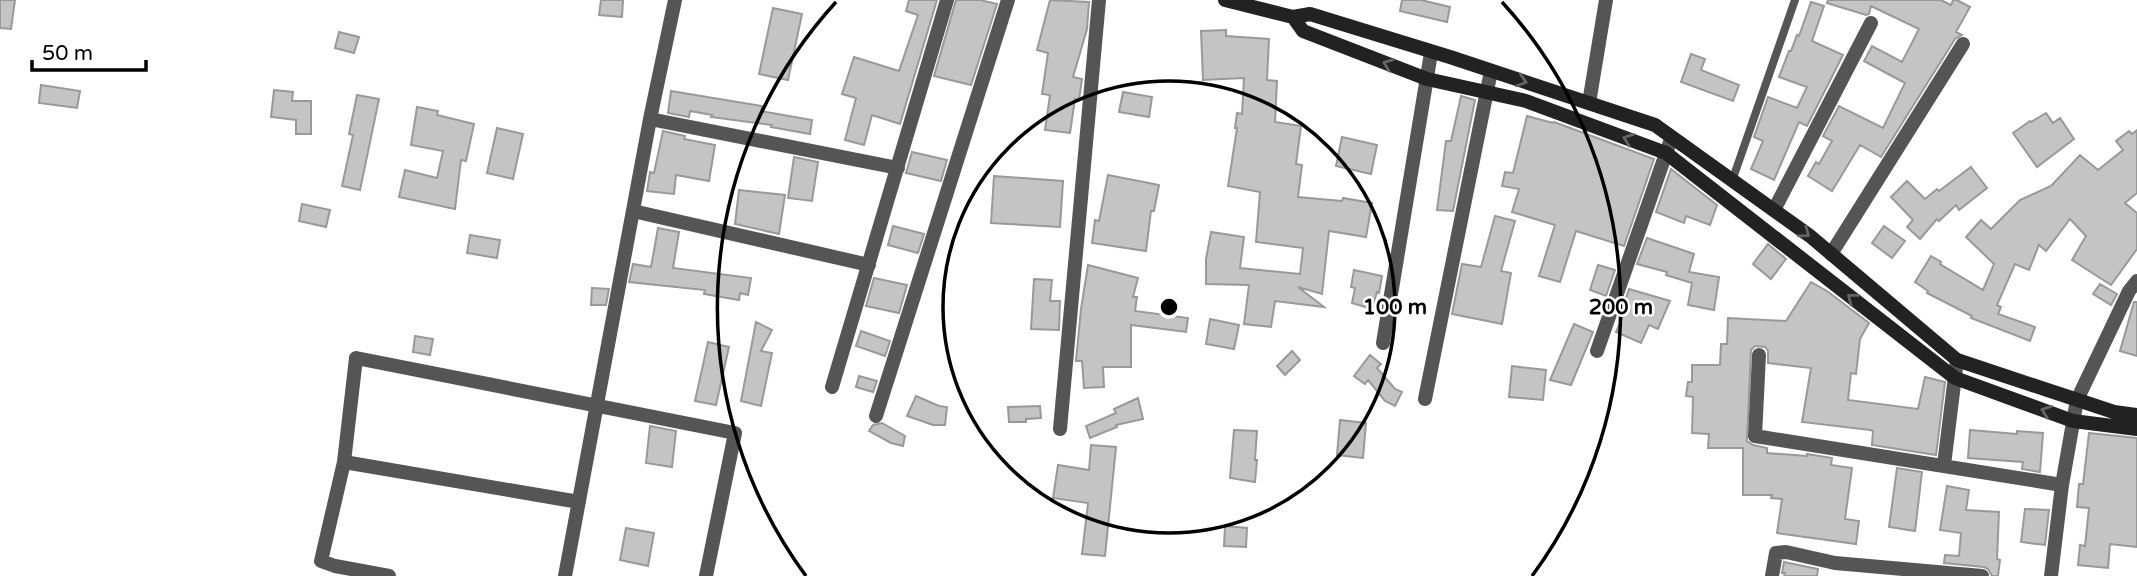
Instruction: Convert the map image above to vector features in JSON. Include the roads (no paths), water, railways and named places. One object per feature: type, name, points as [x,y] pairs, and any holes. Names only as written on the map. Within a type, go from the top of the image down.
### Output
[{"type":"main road","points":[[1225,0],[1257,4],[1293,17],[1310,14],[1655,125],[1831,254],[1957,360],[2115,412],[2137,415]]},
{"type":"main road","points":[[1293,17],[1303,32],[1427,79],[1526,101],[1666,153],[1955,378],[2073,421],[2137,429]]},
{"type":"street","points":[[565,576],[650,119],[675,0]]},
{"type":"street","points":[[832,387],[947,0]]},
{"type":"street","points":[[876,416],[1008,0]]},
{"type":"street","points":[[1060,429],[1099,0]]},
{"type":"street","points":[[1589,103],[1606,0]]},
{"type":"street","points":[[1774,211],[1871,23]]},
{"type":"street","points":[[1831,254],[1963,44]]},
{"type":"street","points":[[1383,343],[1431,53]]},
{"type":"street","points":[[1425,400],[1490,71]]},
{"type":"street","points":[[650,119],[898,168]]},
{"type":"street","points":[[1597,351],[1671,137]]},
{"type":"street","points":[[633,211],[869,265]]},
{"type":"street","points":[[2051,576],[2062,485],[2077,400],[2129,291],[2137,281]]},
{"type":"street","points":[[1759,355],[1755,436],[2062,485]]},
{"type":"street","points":[[389,576],[321,561],[344,462],[356,358],[735,433],[706,576]]},
{"type":"street","points":[[1944,465],[1957,360]]},
{"type":"street","points":[[344,462],[579,502]]},
{"type":"street","points":[[1772,576],[1776,553],[1786,552],[1835,563],[1982,576]]},
{"type":"lane","points":[[1732,181],[1795,0]]}]
